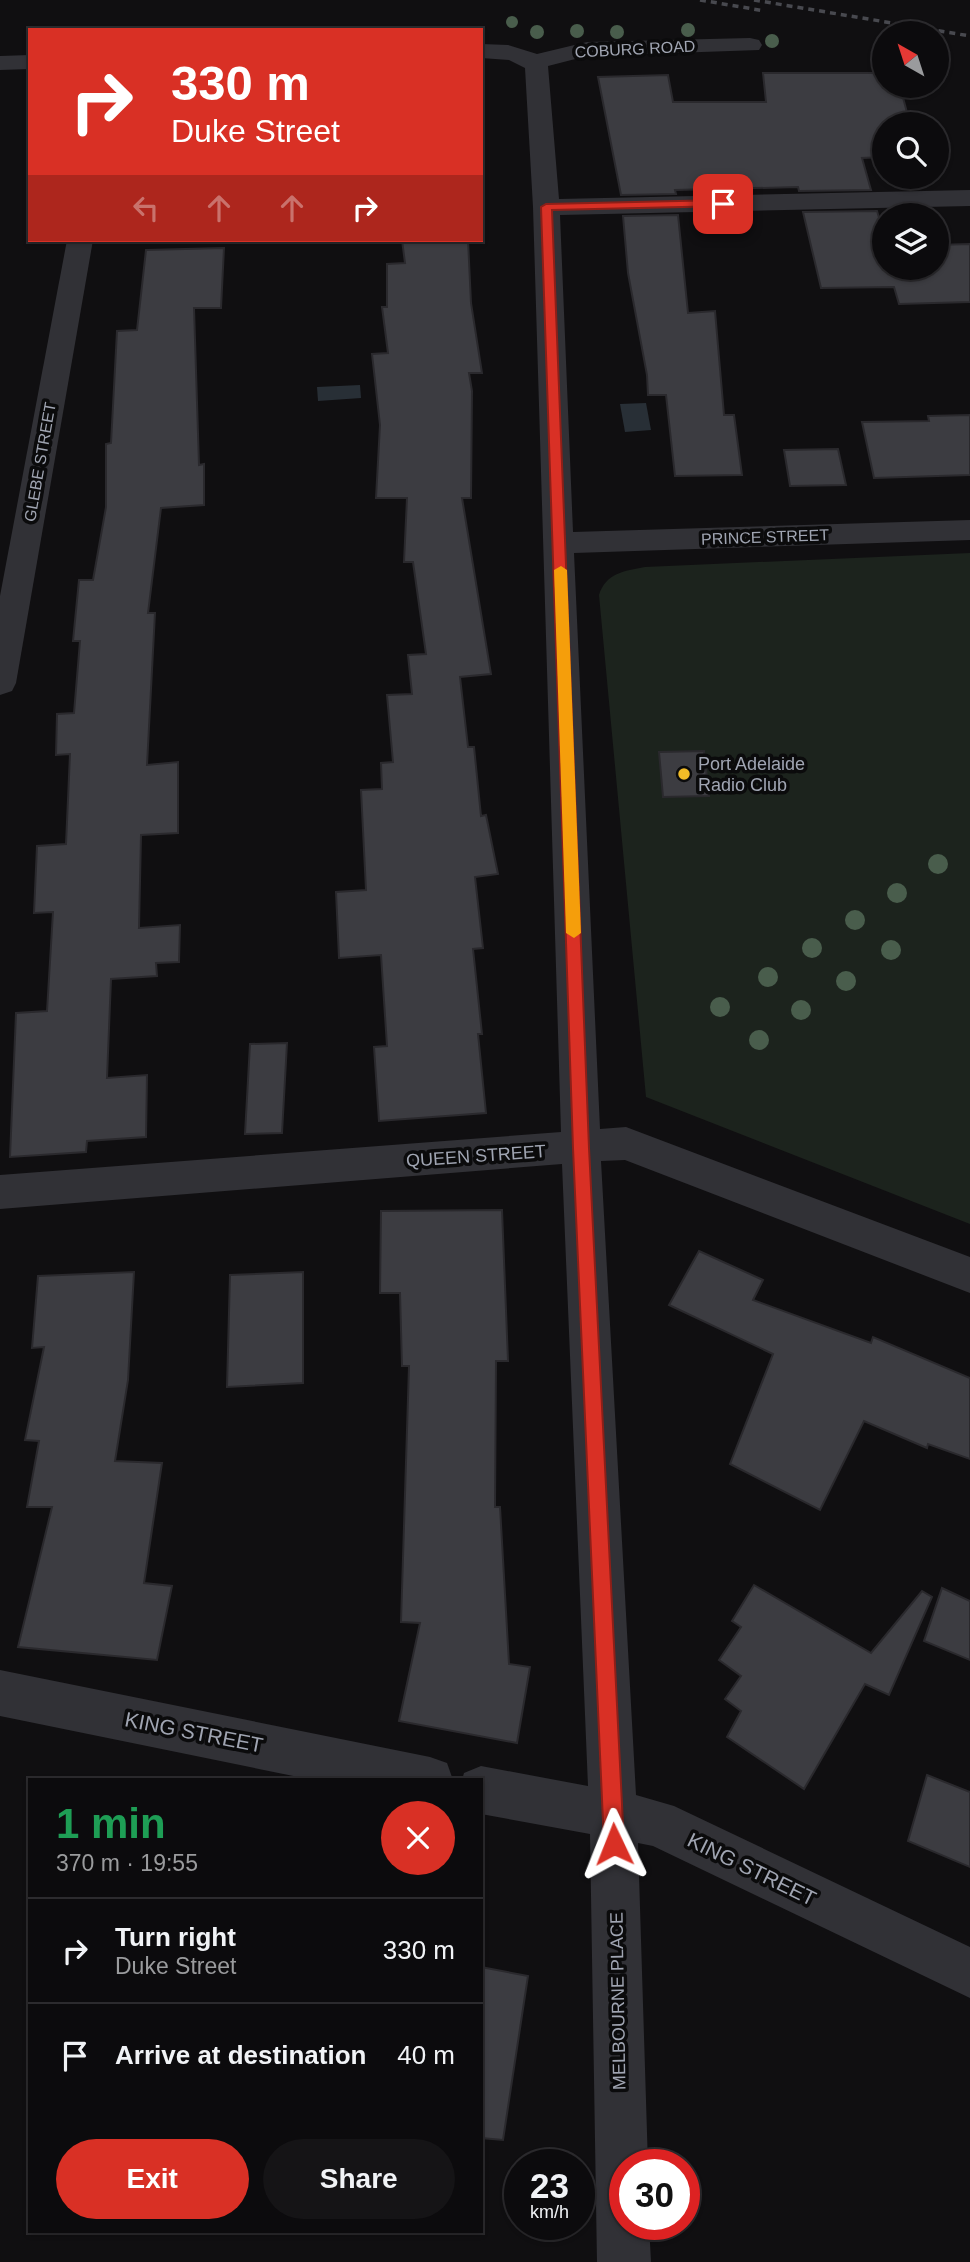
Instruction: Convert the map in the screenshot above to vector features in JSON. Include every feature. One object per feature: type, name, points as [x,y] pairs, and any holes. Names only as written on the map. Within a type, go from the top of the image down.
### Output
[{"type":"street","name":"COBURG ROAD","points":[[533,62],[587,49],[750,45]]},
{"type":"street","points":[[483,51],[503,51],[526,57],[533,62]]},
{"type":"street","points":[[0,63],[28,62]]},
{"type":"street","name":"MELBOURNE PLACE","points":[[533,62],[537,68],[546,207],[581,1148],[613,1817],[624,2262]]},
{"type":"street","points":[[546,207],[970,198]]},
{"type":"street","name":"GLEBE STREET","points":[[0,683],[80,242]]},
{"type":"street","name":"PRINCE STREET","points":[[560,543],[970,530]]},
{"type":"street","name":"QUEEN STREET","points":[[0,1192],[626,1143],[970,1275]]},
{"type":"street","name":"KING STREET","points":[[0,1693],[420,1778]]},
{"type":"street","name":"KING STREET","points":[[483,1790],[657,1824],[970,1973]]},
{"type":"shaded area","points":[[360,385],[361,398],[318,401],[317,387]]},
{"type":"shaded area","points":[[646,403],[651,430],[625,432],[620,404]]},
{"type":"shaded area","points":[[970,553],[970,1224],[646,1097],[599,595],[611,578],[645,567]]},
{"type":"building","points":[[763,73],[872,73],[872,98],[903,98],[907,112],[872,112],[872,158],[862,158],[871,190],[799,191],[798,187],[675,190],[676,194],[621,195],[598,77],[668,75],[673,102],[766,102]]},
{"type":"building","points":[[872,211],[872,280],[949,280],[949,245],[970,244],[970,302],[899,304],[894,287],[821,288],[803,212]]},
{"type":"building","points":[[678,215],[688,313],[715,311],[724,415],[734,415],[742,475],[675,476],[666,395],[648,395],[647,375],[628,273],[623,216]]},
{"type":"building","points":[[402,242],[468,242],[471,303],[482,373],[469,373],[472,391],[471,498],[462,498],[491,674],[460,677],[468,747],[474,747],[481,816],[486,815],[498,874],[475,877],[483,948],[473,949],[482,1034],[478,1034],[486,1113],[379,1121],[374,1047],[387,1046],[381,955],[339,958],[336,892],[366,890],[361,790],[382,789],[381,763],[393,762],[387,695],[412,694],[408,655],[426,654],[413,562],[404,562],[407,498],[376,498],[380,425],[372,354],[388,353],[382,307],[387,307],[387,264],[405,263]]},
{"type":"building","points":[[224,248],[221,308],[194,308],[199,465],[204,464],[204,505],[161,508],[148,613],[155,613],[147,765],[178,762],[178,833],[141,835],[139,928],[180,925],[179,962],[156,963],[157,976],[111,979],[107,1078],[147,1075],[146,1137],[87,1141],[86,1152],[10,1157],[16,1013],[47,1011],[53,912],[34,913],[37,846],[66,844],[70,754],[56,755],[57,714],[74,713],[80,641],[73,641],[79,580],[93,580],[106,507],[106,444],[111,443],[117,331],[137,330],[146,250]]},
{"type":"building","points":[[970,415],[970,475],[874,478],[862,422],[929,421],[928,416]]},
{"type":"building","points":[[838,449],[846,485],[790,486],[784,450]]},
{"type":"building","name":"Port Adelaide Radio Club","points":[[704,751],[709,796],[663,797],[659,752]]},
{"type":"building","points":[[287,1043],[282,1133],[245,1134],[250,1044]]},
{"type":"building","points":[[502,1210],[508,1361],[496,1361],[495,1507],[500,1507],[509,1664],[530,1667],[517,1743],[399,1721],[420,1623],[401,1622],[409,1366],[402,1366],[400,1293],[380,1293],[381,1211]]},
{"type":"building","points":[[699,1251],[763,1280],[753,1300],[871,1343],[873,1337],[970,1378],[970,1459],[928,1444],[927,1448],[864,1421],[820,1510],[730,1464],[773,1354],[669,1305]]},
{"type":"building","points":[[134,1272],[128,1380],[115,1461],[162,1463],[144,1583],[172,1586],[157,1660],[18,1647],[52,1507],[27,1507],[39,1441],[25,1440],[44,1347],[32,1348],[38,1276]]},
{"type":"building","points":[[303,1272],[303,1383],[227,1387],[230,1275]]},
{"type":"building","points":[[754,1585],[871,1653],[922,1591],[932,1597],[889,1695],[865,1684],[804,1789],[727,1737],[741,1711],[725,1699],[741,1676],[719,1660],[741,1627],[732,1621]]},
{"type":"building","points":[[942,1588],[970,1601],[970,1660],[924,1641]]},
{"type":"building","points":[[927,1775],[970,1792],[970,1867],[908,1841]]},
{"type":"building","points":[[483,1967],[528,1976],[503,2140],[483,2138]]},
{"type":"railway","points":[[700,0],[765,11]]},
{"type":"railway","points":[[754,0],[970,36]]},
{"type":"slow traffic","points":[[561,570],[574,933]]},
{"type":"place","name":"Port Adelaide Radio Club","points":[[684,774]]},
{"type":"route","points":[[614,1844],[581,1148],[546,207],[723,204]]}]
